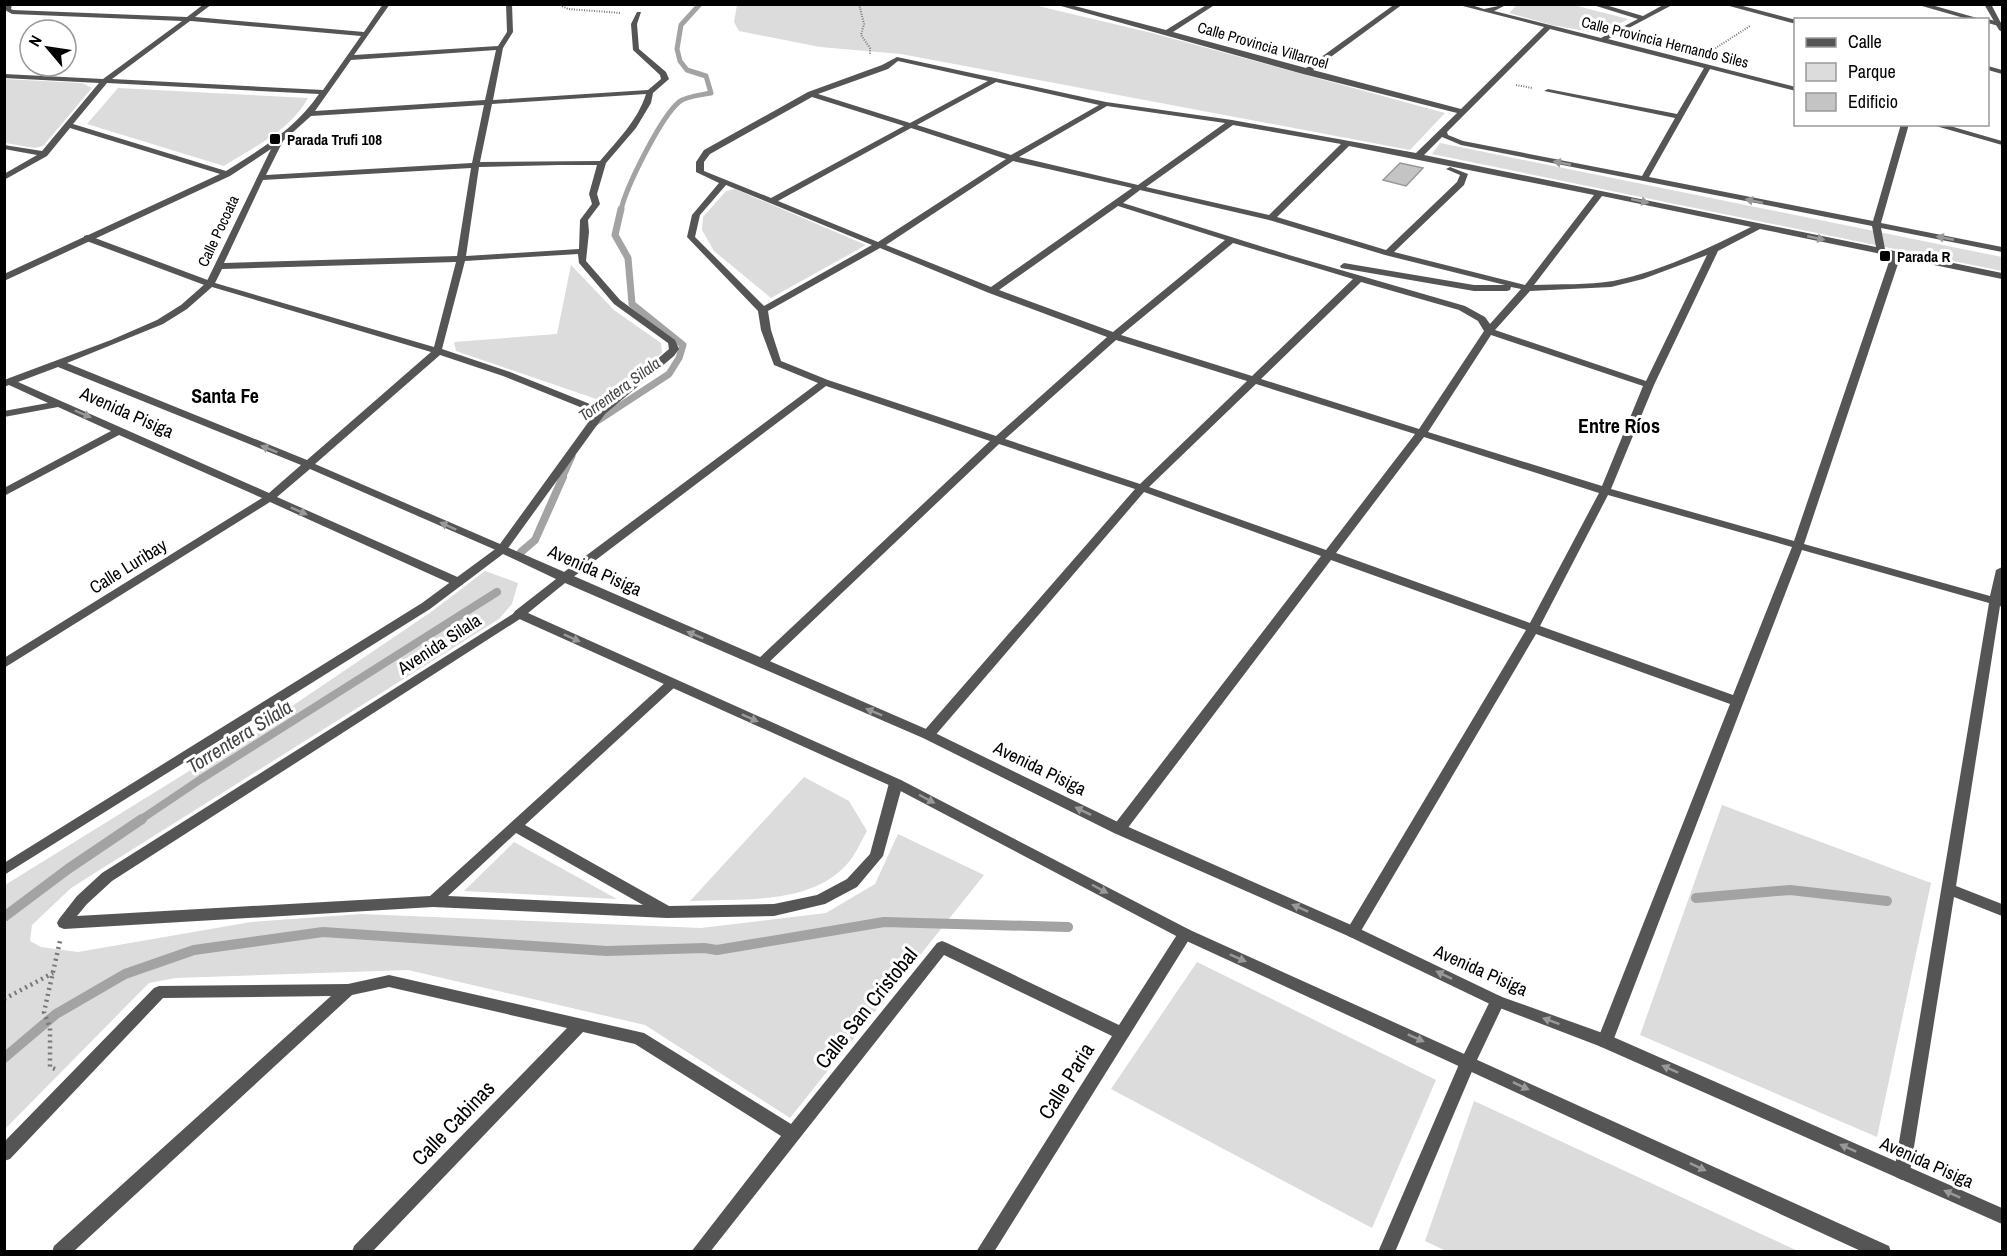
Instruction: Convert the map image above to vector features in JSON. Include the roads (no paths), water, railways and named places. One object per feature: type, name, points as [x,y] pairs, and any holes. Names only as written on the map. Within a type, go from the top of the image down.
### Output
[{"type":"street","points":[[4,178],[44,154],[105,81],[209,4]]},
{"type":"street","name":"Calle Pocoata","points":[[7,383],[160,322],[184,307],[210,284],[280,140],[309,114],[387,4]]},
{"type":"street","points":[[437,352],[461,259],[476,164],[500,48],[510,32],[509,4]]},
{"type":"street","name":"Calle Provincia Villarroel","points":[[1057,4],[1462,112]]},
{"type":"street","points":[[1168,32],[1213,4]]},
{"type":"street","points":[[1306,72],[1400,4]]},
{"type":"street","name":"Calle Provincia Hernando Siles","points":[[1458,4],[1794,88]]},
{"type":"street","points":[[1482,10],[1496,9],[1505,4]]},
{"type":"street","points":[[1593,4],[1643,18]]},
{"type":"street","points":[[1604,39],[1671,4]]},
{"type":"street","points":[[1725,4],[1794,22]]},
{"type":"street","points":[[1918,4],[1973,18]]},
{"type":"street","points":[[1987,4],[2001,26]]},
{"type":"street","points":[[8,5],[8,10],[12,12],[190,18],[365,34]]},
{"type":"street","points":[[4,870],[387,631],[502,549],[601,412],[671,354],[674,349],[672,342],[617,302],[582,261],[582,251],[587,235],[584,220],[597,204],[593,194],[602,164],[632,128],[647,103],[650,92],[665,79],[663,74],[636,50],[634,24],[639,13]]},
{"type":"street","points":[[1418,156],[1547,28]]},
{"type":"street","points":[[348,58],[500,48]]},
{"type":"street","points":[[1999,602],[1605,491],[1114,336],[992,291],[700,172],[700,162],[707,152],[812,94],[885,67],[897,59],[1106,104],[1232,122],[1418,156],[2002,276]]},
{"type":"street","points":[[1645,178],[1708,66]]},
{"type":"street","points":[[4,76],[324,92]]},
{"type":"street","points":[[771,201],[995,80]]},
{"type":"street","points":[[1548,91],[1680,117]]},
{"type":"street","points":[[309,114],[650,92]]},
{"type":"street","points":[[812,94],[1012,158],[1271,218],[1388,253],[1527,288]]},
{"type":"street","points":[[763,310],[879,245],[1012,158],[1106,104]]},
{"type":"street","points":[[992,291],[1232,122]]},
{"type":"street","points":[[69,125],[227,174]]},
{"type":"street","points":[[1881,252],[1876,225],[1904,126]]},
{"type":"street","points":[[1939,126],[2002,143]]},
{"type":"street","points":[[1443,132],[1444,136],[1461,143],[2002,249]]},
{"type":"street","points":[[4,278],[227,174],[280,140]]},
{"type":"street","points":[[1271,218],[1346,144]]},
{"type":"street","points":[[4,147],[44,154]]},
{"type":"street","points":[[1388,253],[1461,183],[1464,174],[1418,156]]},
{"type":"street","points":[[260,178],[476,164],[602,164]]},
{"type":"street","points":[[724,182],[696,215],[691,237],[763,310],[766,330],[777,363],[825,382],[1142,488],[1326,556],[1533,627],[1736,701]]},
{"type":"street","points":[[1119,829],[1421,434],[1489,331],[1527,288],[1600,193]]},
{"type":"street","points":[[1116,203],[1286,257],[1462,308],[1482,319],[1489,331],[1649,385]]},
{"type":"street","points":[[1286,257],[1473,288],[1611,284],[1640,277],[1714,249],[1759,226]]},
{"type":"street","points":[[87,238],[210,284],[437,352],[563,396],[601,412]]},
{"type":"street","points":[[761,663],[997,440],[1114,336],[1231,240]]},
{"type":"street","points":[[1353,932],[1533,627],[1605,491],[1649,385],[1714,249]]},
{"type":"street","points":[[219,266],[461,259],[582,251]]},
{"type":"street","points":[[1605,1041],[1798,546],[1896,255]]},
{"type":"street","points":[[928,735],[1142,488],[1360,278]]},
{"type":"street","name":"Calle Luribay","points":[[4,664],[270,498],[437,352]]},
{"type":"street","name":"Avenida Pisiga","points":[[57,363],[307,464],[502,549],[564,579],[928,735],[1119,829],[1353,932],[1497,1001],[1605,1041],[2002,1216]]},
{"type":"street","name":"Avenida Silala","points":[[433,901],[64,923],[81,900],[107,877],[519,614],[825,382]]},
{"type":"street","name":"Avenida Pisiga","points":[[7,383],[120,430],[458,582]]},
{"type":"street","points":[[4,414],[60,404]]},
{"type":"street","points":[[4,494],[120,430]]},
{"type":"street","points":[[1902,1172],[1948,889],[1999,602],[2002,570]]},
{"type":"street","points":[[519,614],[896,783],[1185,933],[1883,1251]]},
{"type":"street","points":[[433,901],[672,683]]},
{"type":"street","points":[[433,901],[667,912],[774,909],[820,900],[852,883],[876,856],[896,783]]},
{"type":"street","points":[[515,826],[667,912]]},
{"type":"street","points":[[1948,889],[2002,910]]},
{"type":"street","name":"Calle Paria","points":[[984,1251],[1185,933]]},
{"type":"street","name":"Calle San Cristobal","points":[[699,1251],[942,947],[1122,1033]]},
{"type":"street","points":[[4,1154],[159,992],[348,990],[389,981],[639,1038],[792,1134]]},
{"type":"street","points":[[60,1251],[348,990]]},
{"type":"street","points":[[1386,1251],[1497,1001]]},
{"type":"street","name":"Calle Cabinas","points":[[360,1251],[579,1026]]},
{"type":"waterway","name":"Torrentera Silala","points":[[621,210],[645,153],[672,110],[686,98],[711,93],[706,76],[687,70],[680,61],[677,49],[681,25],[700,4]]},
{"type":"waterway","name":"Torrentera Silala","points":[[594,423],[669,374],[679,358],[683,345],[632,304],[628,258],[615,235],[621,209]]},
{"type":"waterway","name":"Torrentera Silala","points":[[562,478],[572,456]]},
{"type":"waterway","name":"Torrentera Silala","points":[[521,552],[535,540],[563,477]]},
{"type":"waterway","name":"Torrentera Silala","points":[[140,820],[497,592]]},
{"type":"waterway","name":"Torrentera Silala","points":[[4,917],[68,869],[142,819]]},
{"type":"waterway","points":[[1696,898],[1790,890],[1887,901]]},
{"type":"waterway","points":[[4,1058],[56,1014],[125,974],[194,950],[323,932],[607,951],[704,948],[717,950],[884,922],[1068,927]]},
{"type":"place","name":"Parada Trufi 108","points":[[275,139]]},
{"type":"place","name":"Parada R","points":[[1885,256]]},
{"type":"district","name":"Santa Fe","points":[[225,395]]},
{"type":"district","name":"Entre Ríos","points":[[1619,425]]}]
